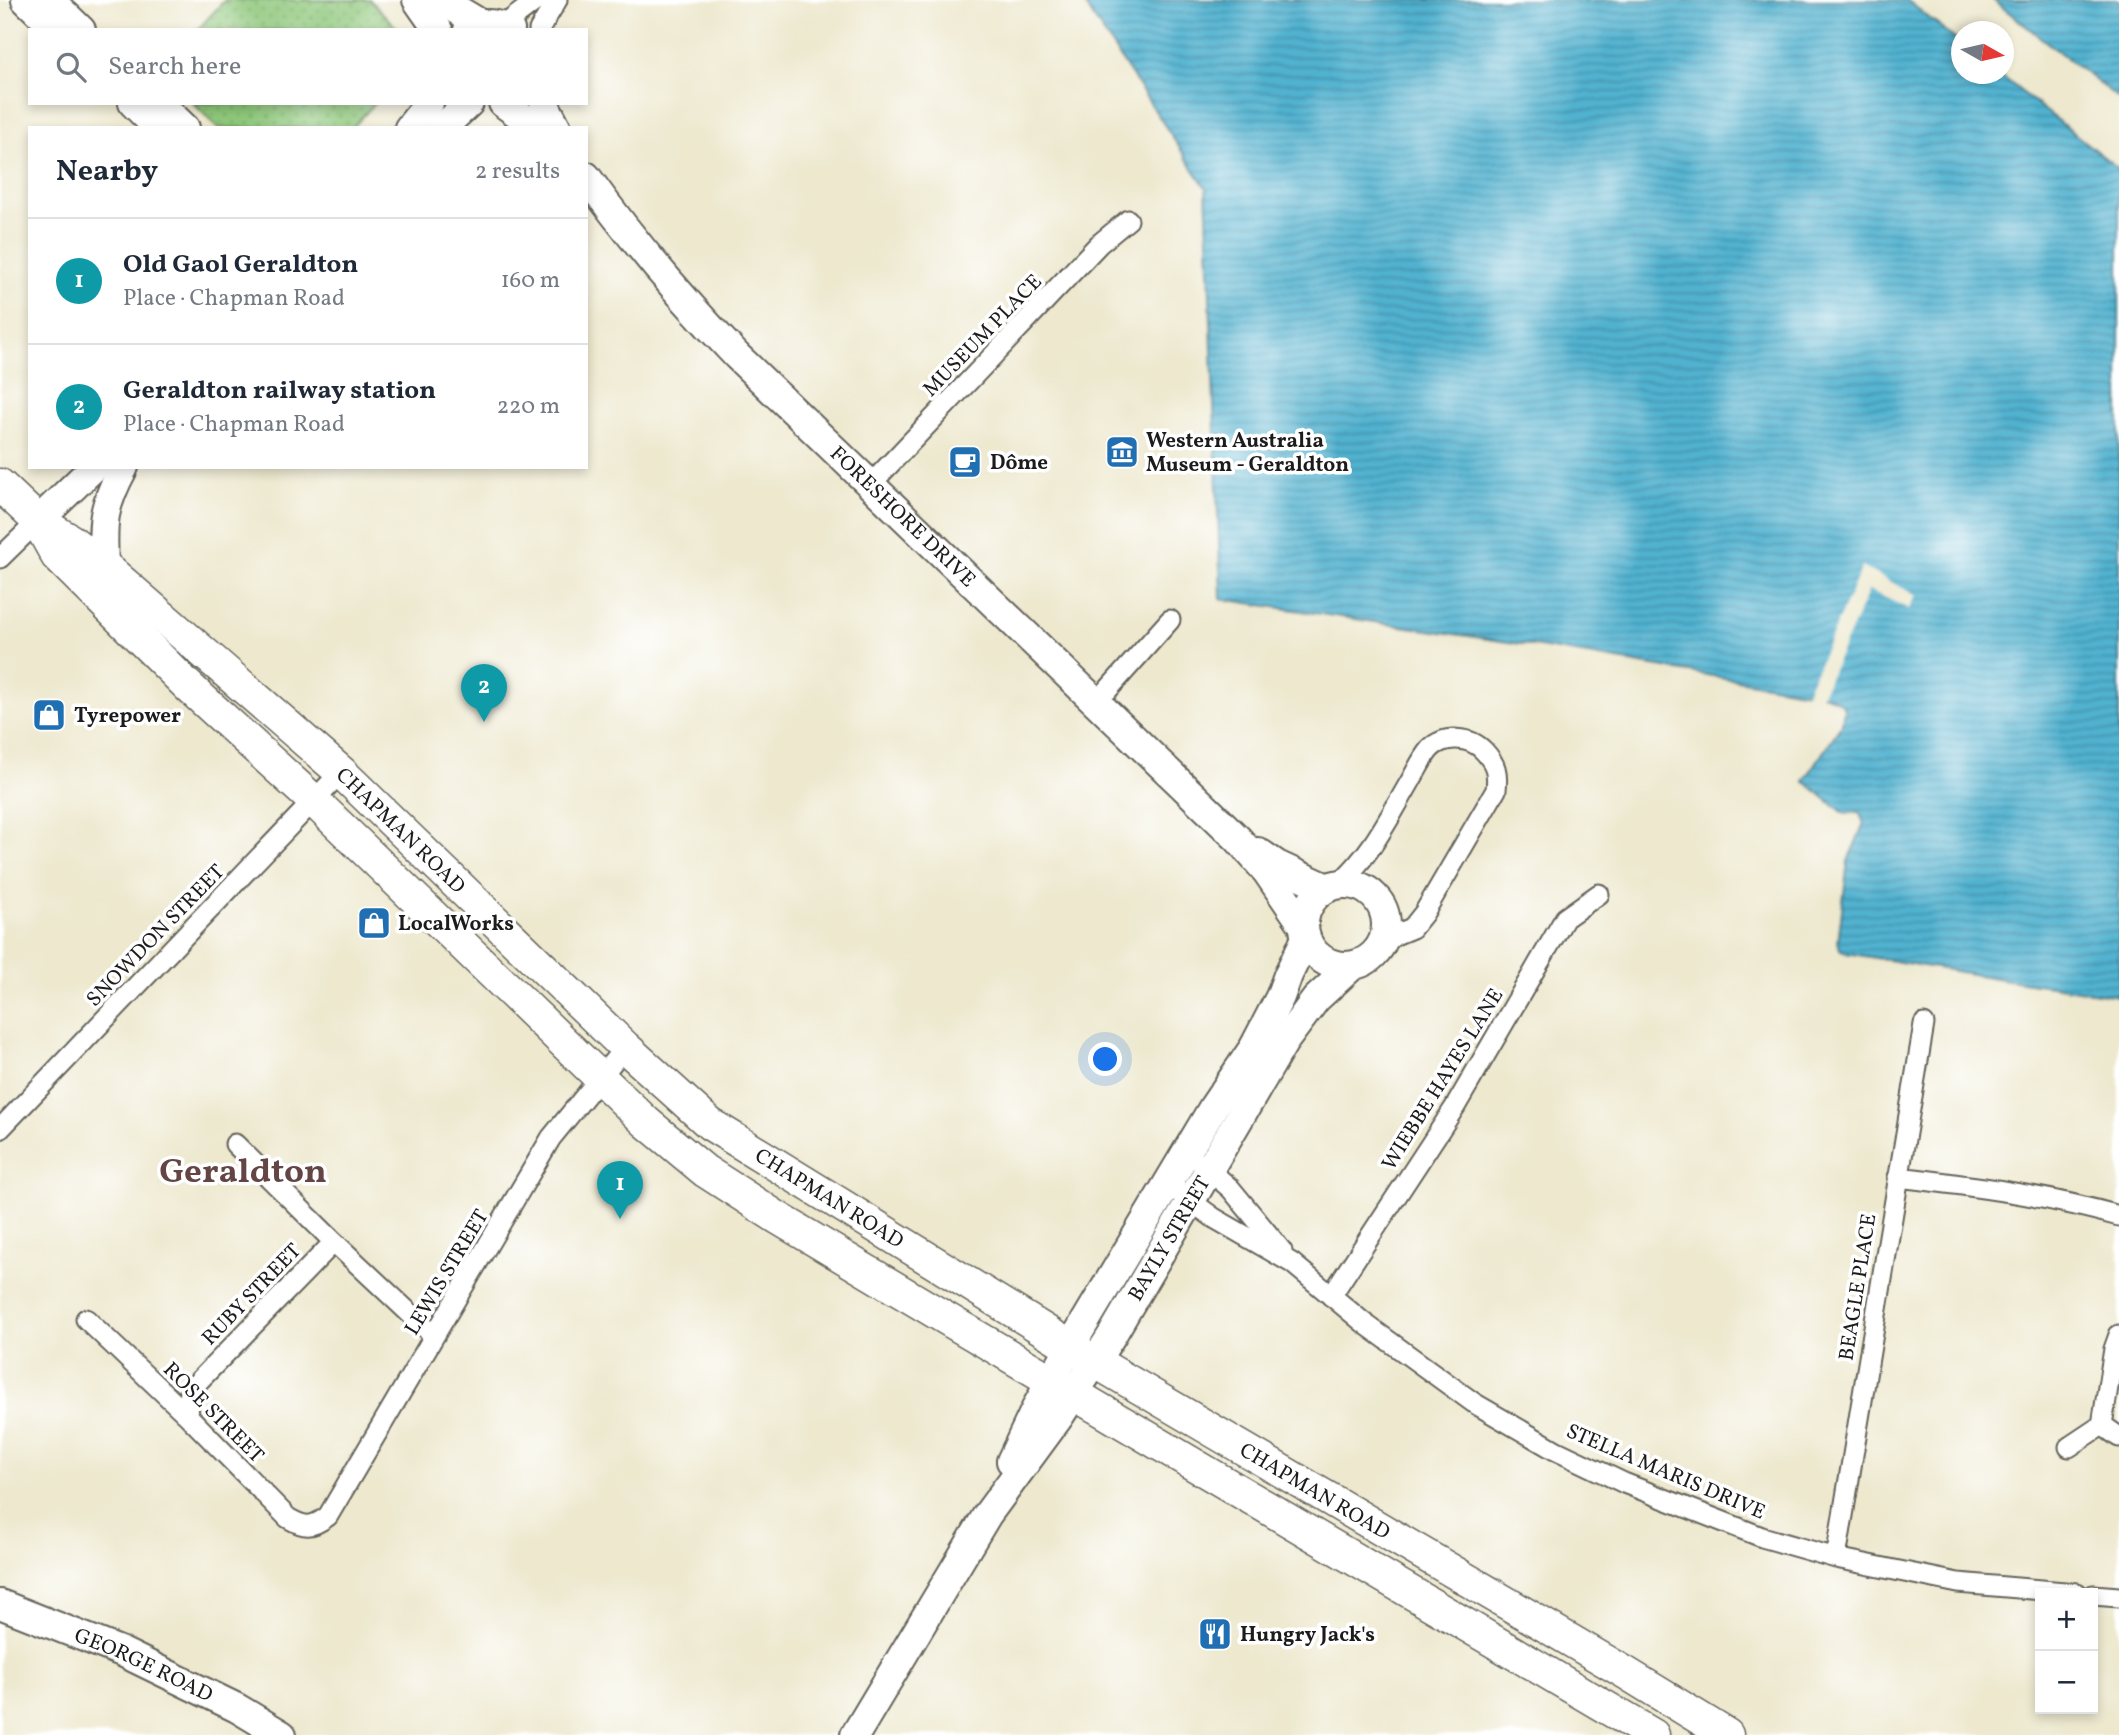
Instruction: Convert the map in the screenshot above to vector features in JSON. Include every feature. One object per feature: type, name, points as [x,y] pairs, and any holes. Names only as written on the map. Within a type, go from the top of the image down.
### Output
[{"type":"main road","name":"CHAPMAN ROAD","points":[[0,485],[37,521],[70,540],[104,566],[341,772],[625,1047],[709,1124],[1082,1354],[1727,1735]]},
{"type":"main road","name":"CHAPMAN ROAD","points":[[37,521],[57,556],[189,687],[314,801],[646,1122],[705,1171],[778,1218],[1062,1387],[1653,1735]]},
{"type":"street","points":[[26,0],[55,28]]},
{"type":"street","points":[[50,0],[79,28]]},
{"type":"street","points":[[417,0],[437,28]]},
{"type":"street","points":[[441,0],[490,27],[537,0]]},
{"type":"street","points":[[540,28],[557,0]]},
{"type":"street","points":[[135,105],[156,126]]},
{"type":"street","points":[[161,105],[183,126]]},
{"type":"street","points":[[411,126],[427,105]]},
{"type":"street","points":[[444,126],[467,105]]},
{"type":"street","points":[[506,105],[535,126]]},
{"type":"street","points":[[545,105],[556,126]]},
{"type":"street","name":"FORESHORE DRIVE","points":[[588,179],[679,296],[737,356],[1238,839],[1267,872],[1305,932]]},
{"type":"street","name":"MUSEUM PLACE","points":[[871,484],[1099,244],[1128,220]]},
{"type":"street","points":[[0,558],[92,469]]},
{"type":"street","points":[[104,566],[102,523],[112,490],[123,469]]},
{"type":"street","points":[[1097,702],[1170,620]]},
{"type":"street","points":[[1451,739],[1465,739],[1479,745],[1498,771],[1496,789],[1424,913],[1412,928],[1395,935],[1373,956],[1352,966],[1329,963],[1311,948],[1305,932],[1310,903],[1352,873],[1367,855],[1430,748],[1451,739]]},
{"type":"street","name":"SNOWDON STREET","points":[[0,1129],[341,772]]},
{"type":"street","name":"FORESHORE DRIVE","points":[[1238,839],[1277,865],[1333,886]]},
{"type":"street","points":[[1333,886],[1350,883],[1371,892],[1379,901],[1386,924],[1381,946]]},
{"type":"street","name":"WIEBBE HAYES LANE","points":[[1331,1296],[1455,1107],[1565,918],[1599,894]]},
{"type":"street","name":"BAYLY STREET","points":[[855,1735],[1082,1354],[1166,1185],[1254,1047],[1280,997],[1305,932]]},
{"type":"street","name":"BAYLY STREET","points":[[1082,1354],[1116,1328],[1284,1042],[1316,999],[1352,966]]},
{"type":"street","name":"BEAGLE PLACE","points":[[1836,1558],[1924,1024]]},
{"type":"street","name":"LEWIS STREET","points":[[315,1526],[328,1516],[551,1138],[625,1047]]},
{"type":"street","points":[[235,1144],[334,1242],[435,1336]]},
{"type":"street","name":"STELLA MARIS DRIVE","points":[[1186,1152],[1231,1189],[1292,1263]]},
{"type":"street","points":[[1898,1177],[2015,1191],[2119,1216]]},
{"type":"street","name":"STELLA MARIS DRIVE","points":[[1166,1185],[1214,1218],[1292,1263],[1364,1323],[1474,1403],[1555,1450],[1624,1483],[1743,1530],[1836,1558],[1958,1583],[2035,1589]]},
{"type":"street","name":"RUBY STREET","points":[[188,1416],[190,1390],[334,1242]]},
{"type":"street","name":"ROSE STREET","points":[[86,1319],[188,1416],[288,1518],[303,1526],[315,1526]]},
{"type":"street","points":[[2069,1447],[2102,1425],[2114,1349],[2119,1335]]},
{"type":"street","points":[[2102,1425],[2119,1437]]},
{"type":"street","points":[[2098,1595],[2119,1597]]},
{"type":"street","name":"GEORGE ROAD","points":[[0,1604],[122,1652],[237,1708],[282,1735]]},
{"type":"green space","points":[[225,0],[370,0],[397,28],[199,28]]},
{"type":"green space","points":[[195,105],[373,105],[354,126],[216,126]]},
{"type":"water","points":[[1082,0],[1907,0],[1951,36],[1951,84],[2012,84],[2119,169],[2119,996],[1846,953],[1840,949],[1838,942],[1848,861],[1864,823],[1859,812],[1845,814],[1804,781],[1842,724],[1844,707],[1826,695],[1528,645],[1221,599],[1206,188]]},
{"type":"water","points":[[1993,0],[2119,0],[2119,99]]},
{"type":"pier","points":[[1862,567],[1916,595],[1909,609],[1869,590],[1820,698],[1805,695]]},
{"type":"place","name":"Western Australia Museum - Geraldton","points":[[1122,452]]},
{"type":"place","name":"Dôme","points":[[965,462]]},
{"type":"place","name":"Tyrepower","points":[[49,715]]},
{"type":"place","name":"Geraldton railway station","points":[[484,722]]},
{"type":"place","name":"LocalWorks","points":[[374,923]]},
{"type":"place","name":"Old Gaol Geraldton","points":[[620,1219]]},
{"type":"place","name":"Hungry Jack's","points":[[1215,1634]]},
{"type":"district","name":"Geraldton","points":[[243,1170]]}]
